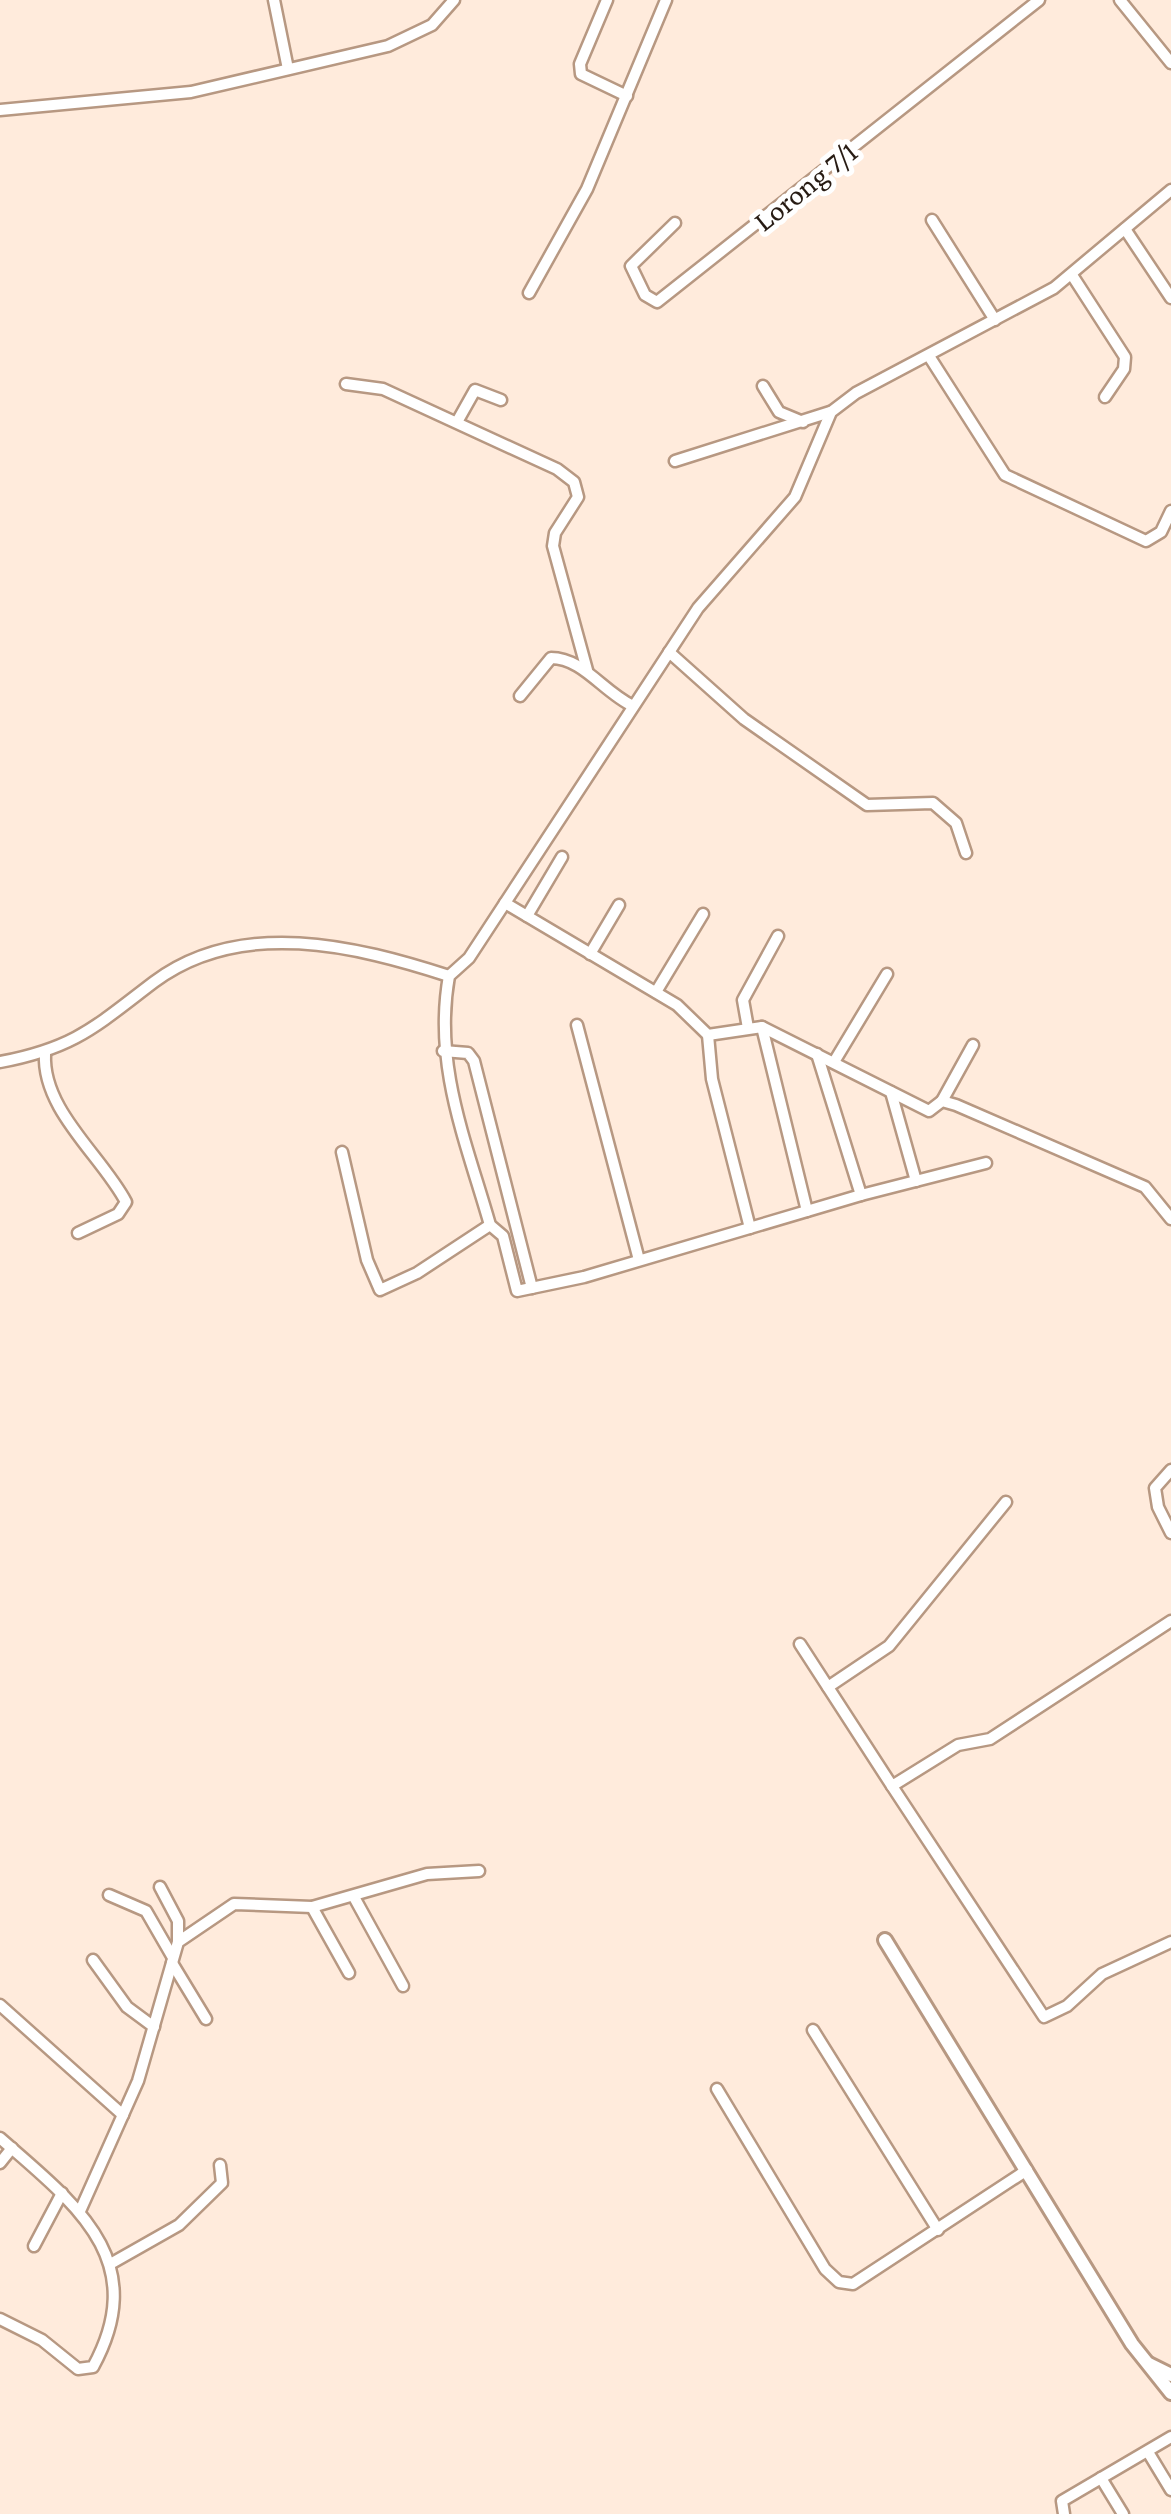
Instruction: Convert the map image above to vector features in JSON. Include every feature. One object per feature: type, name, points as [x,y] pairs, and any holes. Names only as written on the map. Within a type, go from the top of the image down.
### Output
[{"type":"street","points":[[274,0],[288,69]]},
{"type":"street","points":[[0,110],[191,92],[288,69],[414,36],[432,25],[454,0]]},
{"type":"street","points":[[608,0],[580,64],[581,74],[627,96]]},
{"type":"street","name":"Lorong 7/1","points":[[675,223],[632,262],[630,272],[651,300],[664,300],[1039,0]]},
{"type":"street","points":[[1120,0],[1171,63]]},
{"type":"street","points":[[529,293],[577,210],[663,1]]},
{"type":"street","points":[[675,460],[831,412],[856,393],[1072,275],[1171,190]]},
{"type":"street","points":[[932,220],[995,320]]},
{"type":"street","points":[[1125,229],[1171,298]]},
{"type":"street","points":[[1072,275],[1125,357],[1124,369],[1104,396]]},
{"type":"street","points":[[928,356],[955,404],[1005,475],[1146,541],[1161,532],[1171,511]]},
{"type":"street","points":[[346,384],[384,389],[557,469],[574,482],[578,497],[556,533],[553,546],[588,670],[609,695],[634,706]]},
{"type":"street","points":[[763,386],[778,412],[804,422]]},
{"type":"street","points":[[457,422],[475,390],[501,400]]},
{"type":"street","points":[[831,412],[795,497],[701,604],[469,958],[449,976],[443,1051],[490,1225],[503,1236],[517,1291],[986,1162]]},
{"type":"street","points":[[669,652],[744,719],[867,805],[933,803],[956,823],[966,853]]},
{"type":"street","points":[[520,696],[551,658],[588,670]]},
{"type":"street","points":[[527,916],[562,857]]},
{"type":"street","points":[[504,903],[678,1005],[708,1035],[712,1079],[750,1228]]},
{"type":"street","points":[[590,954],[618,905]]},
{"type":"street","points":[[656,992],[703,914]]},
{"type":"street","points":[[748,1028],[743,1000],[778,936]]},
{"type":"street","points":[[0,1062],[45,1054],[100,1027],[154,982],[191,959],[242,949],[322,942],[449,976]]},
{"type":"street","points":[[834,1062],[886,974]]},
{"type":"street","points":[[576,1024],[639,1260]]},
{"type":"street","points":[[708,1035],[762,1028],[929,1111],[942,1102],[973,1045]]},
{"type":"street","points":[[762,1028],[807,1211]]},
{"type":"street","points":[[443,1051],[468,1053],[474,1061],[532,1288]]},
{"type":"street","points":[[45,1054],[46,1078],[93,1159],[126,1202],[123,1211],[78,1233]]},
{"type":"street","points":[[817,1054],[861,1195]]},
{"type":"street","points":[[891,1092],[916,1181]]},
{"type":"street","points":[[942,1102],[1146,1187],[1171,1219]]},
{"type":"street","points":[[342,1152],[375,1288],[380,1290],[418,1273],[490,1225]]},
{"type":"street","points":[[1171,1470],[1155,1488],[1158,1507],[1171,1533]]},
{"type":"street","points":[[828,1688],[889,1646],[1006,1502]]},
{"type":"street","points":[[892,1786],[958,1746],[990,1740],[1171,1620]]},
{"type":"street","points":[[800,1644],[1044,2017],[1067,2006],[1102,1974],[1171,1942]]},
{"type":"street","points":[[178,1942],[234,1904],[312,1907],[426,1874],[479,1871]]},
{"type":"street","points":[[80,2211],[123,2115],[178,1942],[178,1920],[160,1887]]},
{"type":"street","points":[[109,1895],[146,1911],[206,2019]]},
{"type":"street","points":[[354,1897],[403,1986]]},
{"type":"street","points":[[312,1907],[349,1972]]},
{"type":"street","points":[[885,1940],[1147,2364],[1171,2393]]},
{"type":"street","points":[[93,1960],[126,2007],[154,2027]]},
{"type":"street","points":[[0,2006],[123,2115]]},
{"type":"street","points":[[812,2030],[938,2230]]},
{"type":"street","points":[[717,2090],[826,2269],[839,2282],[853,2284],[1027,2170]]},
{"type":"street","points":[[0,2138],[80,2211],[112,2263],[108,2324],[93,2367],[78,2370],[42,2340],[0,2319]]},
{"type":"street","points":[[0,2163],[12,2148]]},
{"type":"street","points":[[112,2263],[190,2216],[222,2182],[220,2165]]},
{"type":"street","points":[[34,2246],[62,2193]]},
{"type":"street","points":[[1147,2364],[1171,2375]]},
{"type":"street","points":[[1064,2514],[1062,2501],[1171,2437]]},
{"type":"street","points":[[1148,2452],[1171,2490]]},
{"type":"street","points":[[1101,2478],[1123,2514]]}]
